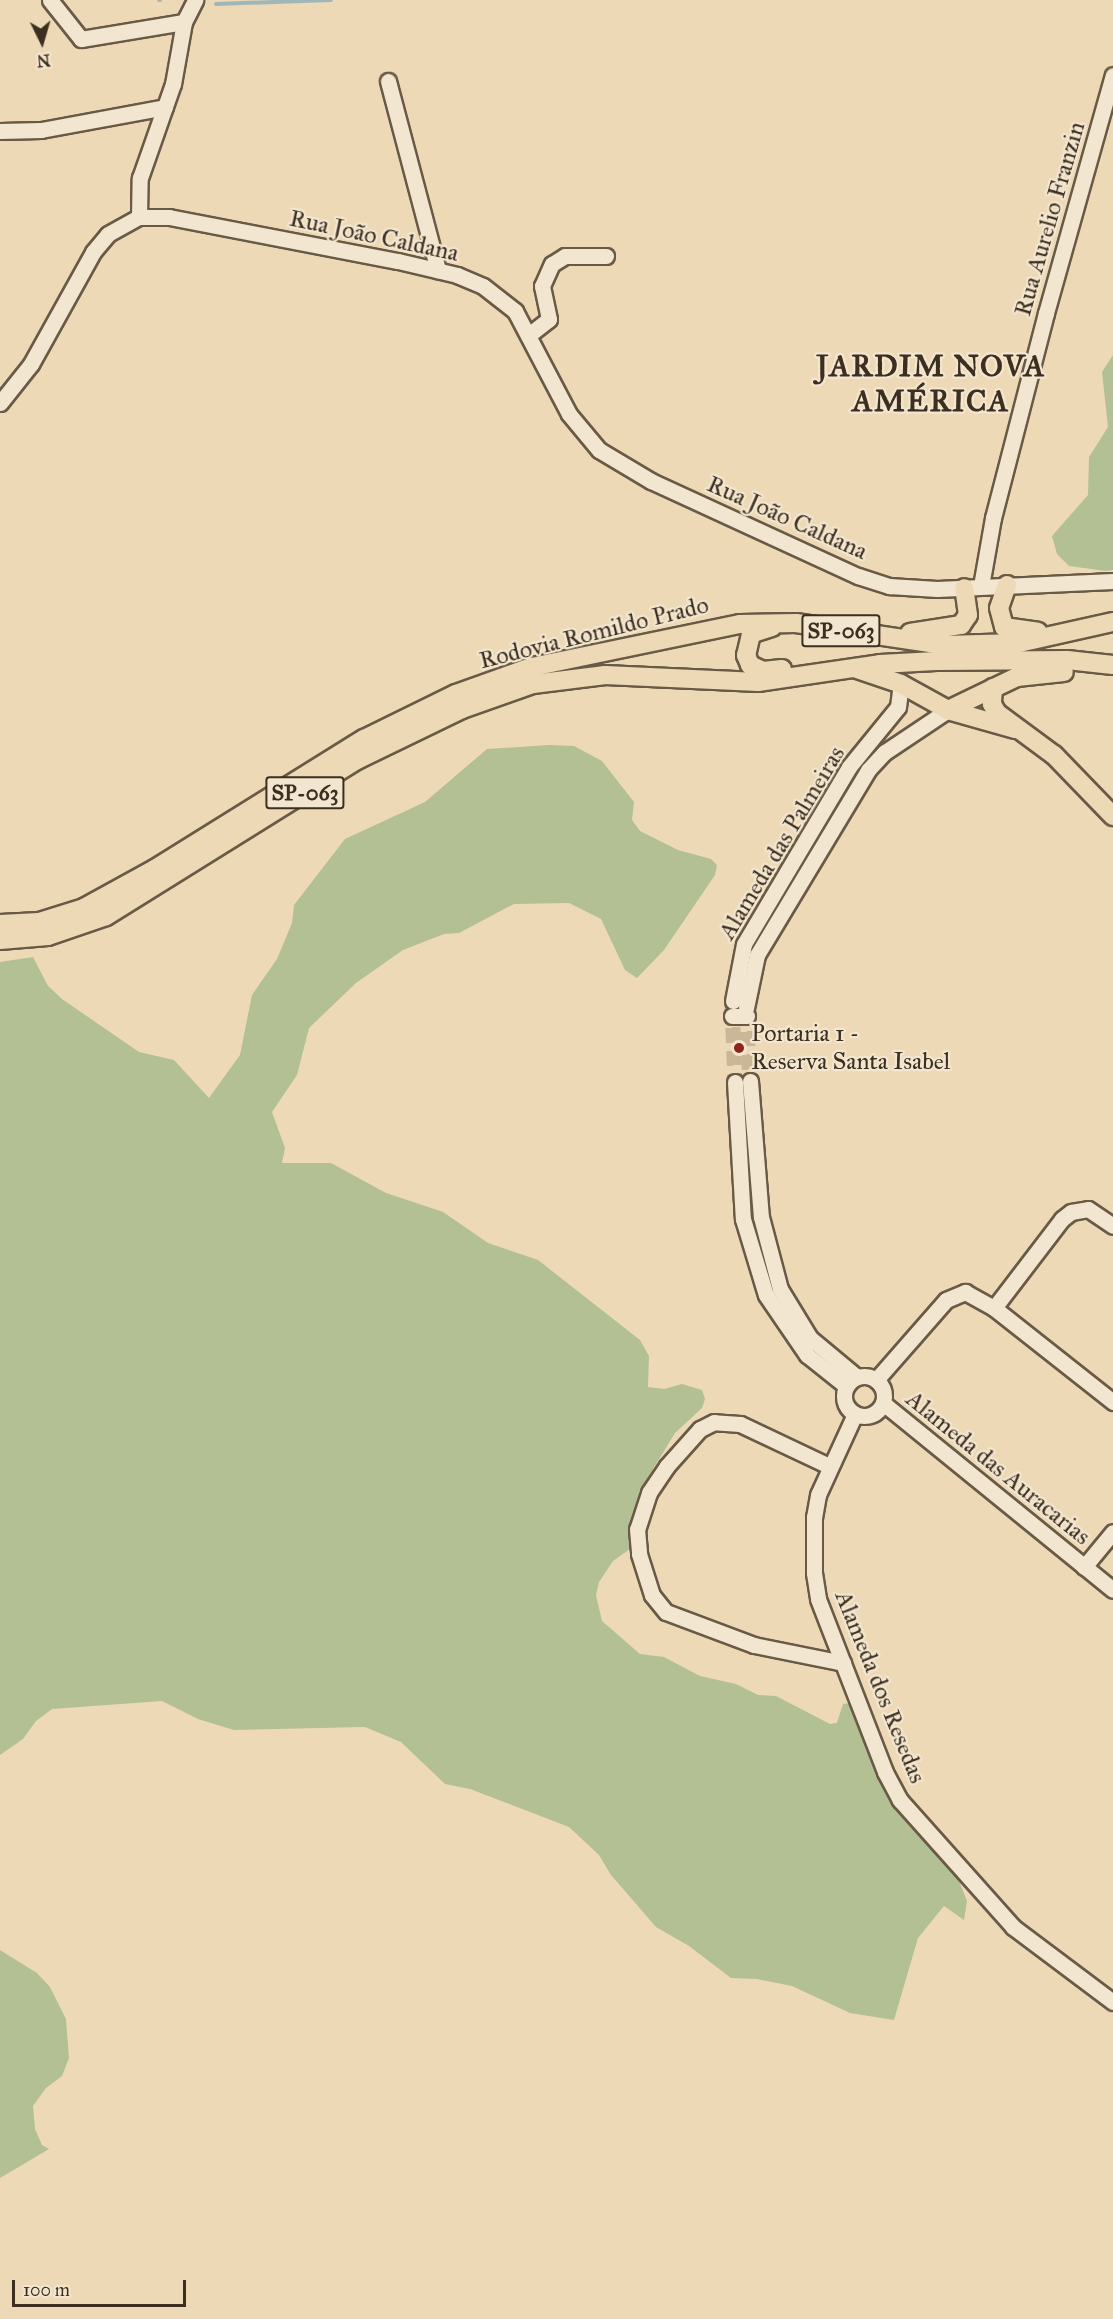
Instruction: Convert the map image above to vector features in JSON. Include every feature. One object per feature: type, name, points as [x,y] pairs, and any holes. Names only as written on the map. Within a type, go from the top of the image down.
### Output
[{"type":"main road","points":[[1006,585],[999,608],[1004,627],[1067,634]]},
{"type":"main road","points":[[972,587],[968,615],[956,627],[906,633],[810,626],[765,627],[751,634],[746,655],[750,665],[763,671],[815,665],[861,670],[901,684],[948,710],[1023,731]]},
{"type":"main road","name":"Rodovia Romildo Prado","points":[[0,924],[61,916],[122,890],[364,739],[421,708],[497,678],[718,626],[756,622],[810,626],[943,645],[1019,643],[1113,623]]},
{"type":"main road","name":"Rodovia Romildo Prado","points":[[0,940],[32,939],[89,924],[357,760],[462,709],[533,684],[605,675],[759,682],[861,670],[880,664],[936,662],[1067,660],[1110,669]]},
{"type":"main road","points":[[948,710],[1028,674],[1110,669]]},
{"type":"main road","points":[[993,688],[994,708],[1054,754],[1113,816]]},
{"type":"street","points":[[50,0],[81,39],[184,22]]},
{"type":"street","points":[[139,217],[140,178],[165,107],[184,22],[195,0]]},
{"type":"street","name":"Rua Aurelio Franzin","points":[[972,587],[993,518],[1046,313],[1110,98],[1113,75]]},
{"type":"street","points":[[388,81],[438,270]]},
{"type":"street","points":[[0,131],[41,130],[165,107]]},
{"type":"street","name":"Rua João Caldana","points":[[0,403],[31,364],[93,252],[108,234],[139,217],[169,217],[438,270],[483,286],[499,297],[530,334],[569,414],[599,450],[651,481],[858,576],[889,586],[972,587],[1113,581]]},
{"type":"street","points":[[530,334],[549,320],[542,286],[552,264],[565,256],[606,256]]},
{"type":"street","name":"Alameda das Palmeiras","points":[[901,684],[903,693],[898,706],[849,767],[744,944],[739,1010],[757,955],[858,786],[885,752],[948,710]]},
{"type":"street","points":[[742,1077],[761,1217],[780,1289],[810,1338],[852,1381],[876,1380],[953,1295],[965,1292],[994,1308],[1113,1402]]},
{"type":"street","points":[[994,1308],[1058,1224],[1071,1212],[1088,1209],[1113,1226]]},
{"type":"street","points":[[852,1381],[844,1398],[855,1414],[868,1416],[883,1403],[884,1390],[876,1380]]},
{"type":"street","name":"Alameda das Auracarias","points":[[883,1403],[1113,1590]]},
{"type":"street","name":"Alameda dos Resedas","points":[[855,1414],[829,1466],[814,1517],[814,1573],[818,1599],[885,1772],[900,1800],[1013,1927],[1113,2002]]},
{"type":"street","points":[[829,1466],[740,1424],[714,1422],[700,1428],[668,1466],[649,1493],[637,1529],[639,1554],[652,1595],[666,1612],[754,1645],[843,1663]]},
{"type":"street","points":[[1084,1567],[1113,1532]]},
{"type":"green space","points":[[1113,355],[1113,570],[1106,571],[1069,566],[1057,554],[1052,536],[1088,495],[1089,457],[1108,427],[1102,372]]},
{"type":"green space","points":[[549,745],[574,746],[602,761],[634,802],[632,820],[640,831],[678,850],[711,859],[717,865],[715,875],[664,950],[637,978],[625,970],[601,919],[569,903],[514,904],[459,933],[444,934],[403,950],[356,983],[309,1028],[297,1075],[272,1112],[285,1148],[282,1163],[331,1163],[386,1193],[443,1212],[488,1243],[538,1260],[640,1340],[649,1356],[648,1387],[664,1389],[682,1384],[702,1390],[705,1399],[702,1408],[675,1433],[639,1492],[640,1542],[613,1561],[599,1582],[596,1595],[602,1621],[640,1654],[664,1657],[700,1676],[736,1684],[758,1695],[776,1696],[830,1724],[837,1723],[843,1704],[850,1703],[875,1751],[956,1873],[967,1901],[964,1920],[944,1906],[918,1938],[894,2020],[850,2013],[792,1986],[757,1979],[731,1978],[689,1946],[656,1927],[611,1875],[599,1855],[569,1827],[470,1789],[445,1784],[401,1742],[365,1727],[234,1730],[198,1719],[162,1701],[52,1709],[36,1721],[23,1739],[0,1755],[0,962],[33,957],[48,986],[62,999],[139,1052],[174,1060],[209,1098],[240,1055],[252,995],[277,959],[292,923],[294,905],[345,839],[425,802],[487,749]]},
{"type":"green space","points":[[0,1950],[37,1973],[50,1987],[66,2019],[69,2058],[62,2076],[46,2088],[33,2106],[35,2129],[42,2145],[49,2149],[0,2178]]},
{"type":"waterway","points":[[216,4],[331,0]]},
{"type":"tunnel","points":[[732,1004],[735,1082]]},
{"type":"tunnel","points":[[746,1008],[750,1081]]},
{"type":"place","name":"Portaria 1 - Reserva Santa Isabel","points":[[739,1048]]},
{"type":"district","name":"JARDIM NOVA AMÉRICA","points":[[931,383]]}]
